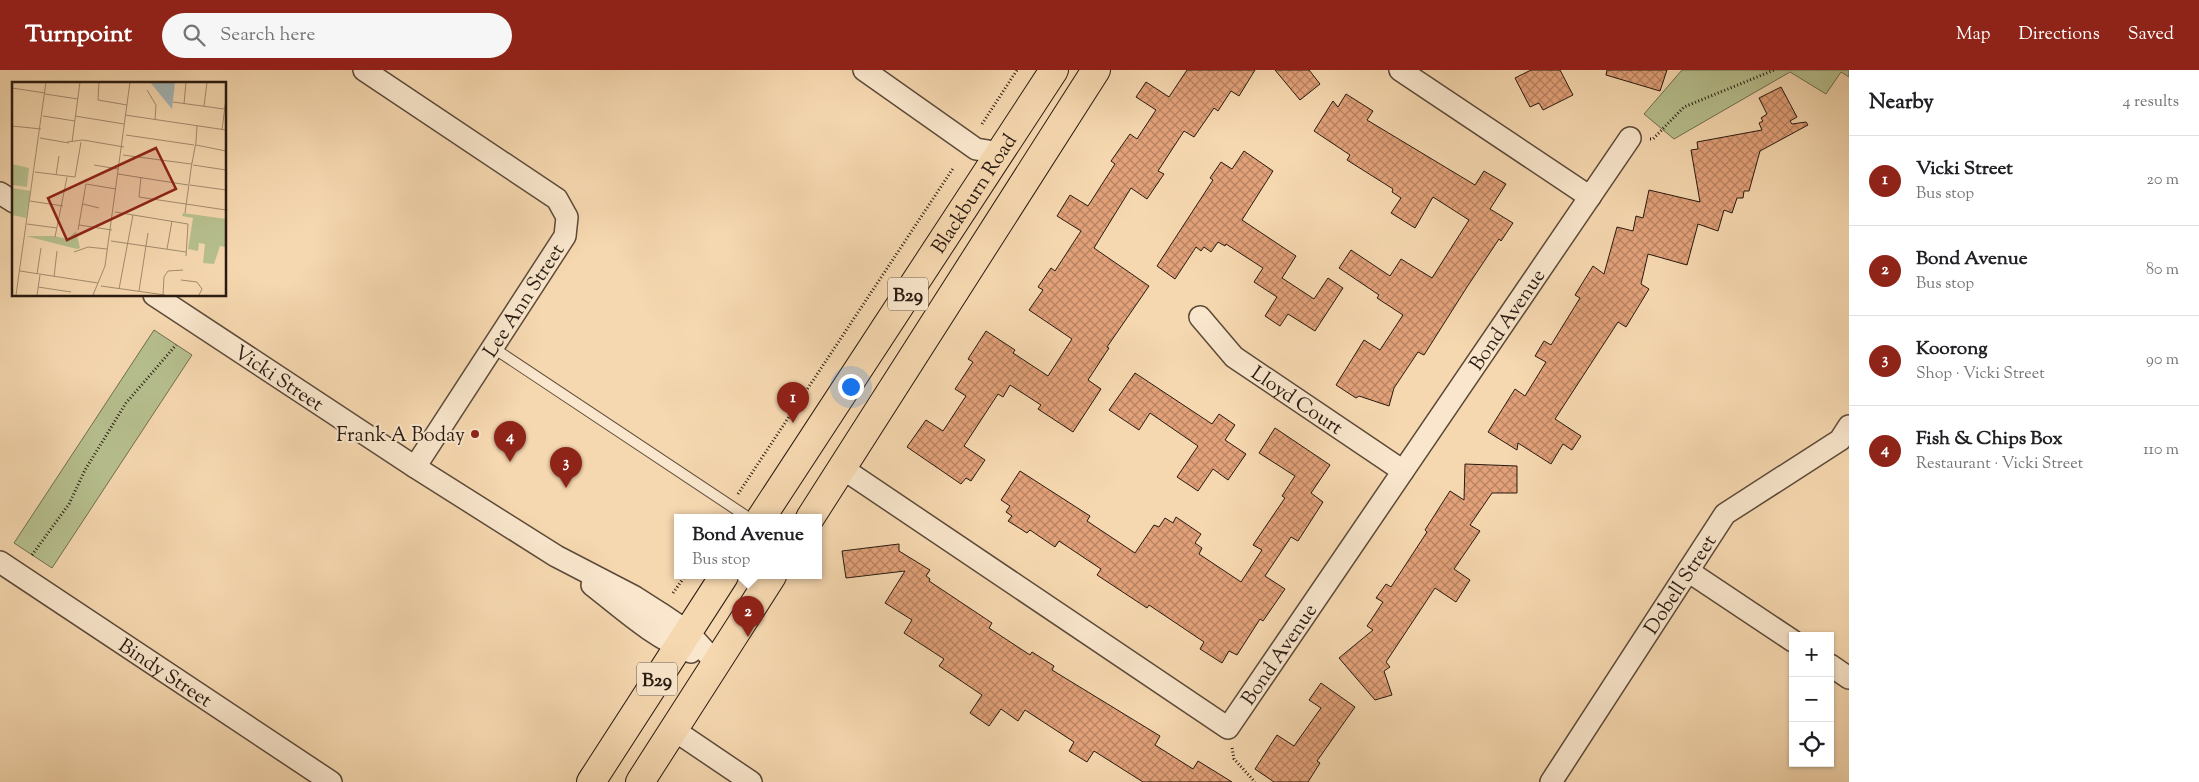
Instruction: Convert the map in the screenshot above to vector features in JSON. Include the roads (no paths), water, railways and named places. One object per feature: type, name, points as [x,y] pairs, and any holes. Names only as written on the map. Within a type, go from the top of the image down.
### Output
[{"type":"main road","name":"Blackburn Road","points":[[764,514],[1054,70]]},
{"type":"main road","name":"Blackburn Road","points":[[813,514],[1096,70]]},
{"type":"main road","name":"B29","points":[[591,782],[722,579]]},
{"type":"main road","name":"B29","points":[[640,782],[770,579]]},
{"type":"street","name":"Lee Ann Street","points":[[364,70],[557,200],[567,217],[565,236],[415,467]]},
{"type":"street","points":[[864,70],[976,149],[1000,153]]},
{"type":"street","points":[[1400,70],[1590,197]]},
{"type":"street","name":"Bond Avenue","points":[[842,468],[1228,728],[1630,138]]},
{"type":"street","points":[[0,193],[12,201]]},
{"type":"street","name":"Vicki Street","points":[[156,296],[415,467],[556,556],[625,611],[683,639],[716,663]]},
{"type":"street","name":"Lloyd Court","points":[[1200,317],[1234,357],[1403,471]]},
{"type":"street","name":"Dobell Street","points":[[1551,782],[1725,514],[1840,440],[1849,426]]},
{"type":"street","name":"Bindy Street","points":[[0,562],[331,782]]},
{"type":"street","points":[[1688,571],[1789,637]]},
{"type":"street","points":[[1834,668],[1849,678]]},
{"type":"street","points":[[674,730],[751,782]]},
{"type":"lane","points":[[492,348],[742,514]]},
{"type":"place","name":"Vicki Street","points":[[793,423]]},
{"type":"place","name":"Frank A Boday","points":[[475,434]]},
{"type":"place","name":"Fish & Chips Box","points":[[510,462]]},
{"type":"place","name":"Koorong","points":[[566,488]]},
{"type":"place","name":"Bond Avenue","points":[[748,637]]}]
